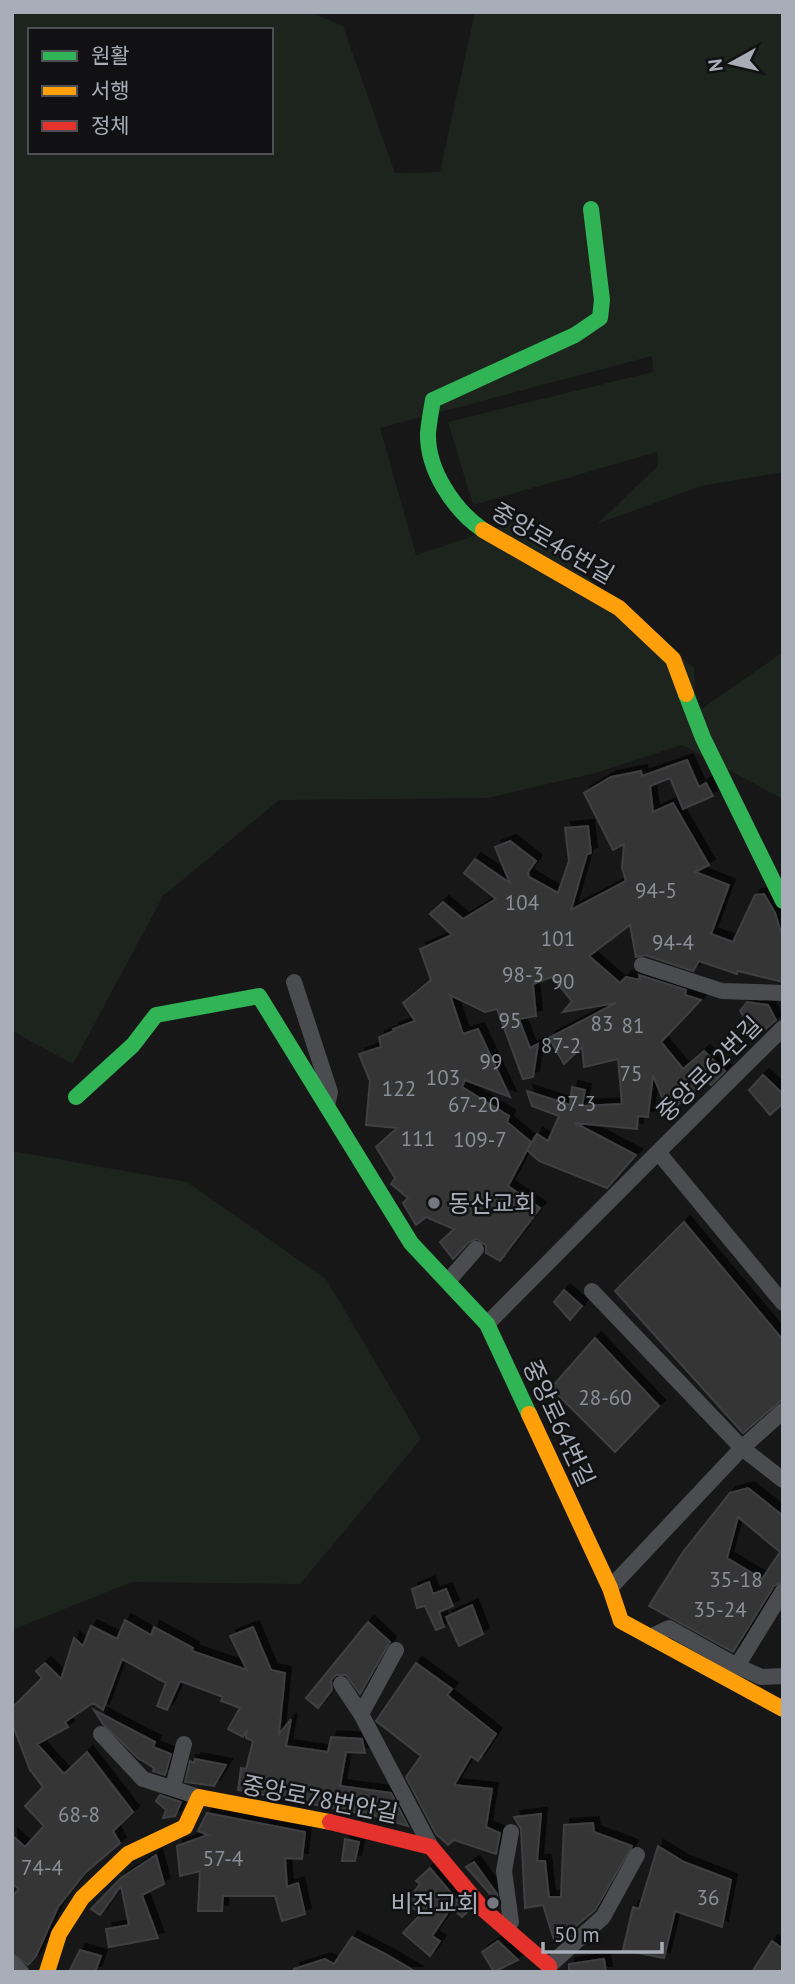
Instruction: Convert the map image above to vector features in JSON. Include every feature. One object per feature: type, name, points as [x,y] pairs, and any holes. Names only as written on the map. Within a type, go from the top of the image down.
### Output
[{"type":"street","name":"중앙로46번길","points":[[591,209],[602,300],[600,318],[575,335],[433,400],[428,435],[439,479],[465,517],[508,547],[620,608],[673,659],[703,738],[783,901]]},
{"type":"street","points":[[642,965],[722,991],[783,993]]},
{"type":"street","name":"중앙로64번길","points":[[295,982],[330,1092],[327,1108]]},
{"type":"street","name":"중앙로64번길","points":[[76,1097],[133,1045],[156,1015],[259,996],[411,1243],[449,1280],[487,1324],[610,1588],[621,1621],[783,1710]]},
{"type":"street","name":"중앙로62번길","points":[[783,1028],[658,1152],[783,1303]]},
{"type":"street","points":[[487,1324],[658,1152]]},
{"type":"street","points":[[449,1280],[476,1250]]},
{"type":"street","points":[[592,1291],[742,1448],[783,1480]]},
{"type":"street","points":[[610,1588],[742,1448],[782,1411]]},
{"type":"street","points":[[737,1666],[783,1591]]},
{"type":"street","points":[[650,1637],[669,1628],[761,1677],[783,1676]]},
{"type":"street","points":[[362,1714],[396,1650]]},
{"type":"street","name":"중앙로78번안길","points":[[341,1684],[362,1714],[431,1847],[483,1909],[549,1969],[603,1917],[637,1855]]},
{"type":"street","name":"중앙로78번안길","points":[[102,1734],[143,1779],[199,1797],[372,1830],[431,1847]]},
{"type":"street","points":[[173,1787],[184,1744]]},
{"type":"street","points":[[47,1972],[53,1947],[71,1913],[109,1871],[143,1845],[185,1827],[199,1797]]},
{"type":"street","points":[[505,1927],[511,1922],[503,1871],[511,1832]]},
{"type":"street","points":[[12,1963],[21,1972]]},
{"type":"shaded area","points":[[12,12],[309,12],[343,26],[395,173],[440,172],[475,12],[783,12],[783,472],[701,486],[597,524],[658,466],[657,452],[473,505],[448,422],[653,372],[652,356],[380,428],[416,555],[515,522],[578,569],[694,668],[696,713],[783,652],[783,799],[682,745],[595,773],[488,798],[279,800],[163,896],[73,1064],[12,1031]]},
{"type":"shaded area","points":[[12,1151],[187,1182],[326,1279],[421,1439],[300,1584],[132,1582],[12,1630]]},
{"type":"building","points":[[687,760],[699,787],[706,783],[713,796],[683,809],[670,778],[650,786],[653,812],[673,803],[709,865],[695,872],[729,885],[711,934],[733,942],[755,895],[764,894],[775,913],[783,939],[783,982],[738,971],[737,974],[699,961],[693,971],[645,955],[636,957],[630,925],[589,956],[620,983],[626,977],[640,980],[639,975],[686,990],[685,995],[701,1000],[661,1042],[683,1069],[704,1051],[725,1071],[711,1085],[708,1082],[668,1112],[653,1075],[648,1117],[638,1116],[637,1129],[575,1123],[636,1155],[607,1188],[539,1161],[527,1150],[508,1186],[540,1208],[500,1261],[486,1253],[486,1245],[477,1239],[469,1242],[453,1259],[440,1242],[454,1229],[426,1217],[416,1225],[403,1203],[408,1198],[391,1184],[395,1178],[376,1147],[397,1128],[366,1125],[370,1081],[359,1054],[381,1047],[379,1037],[415,1021],[403,1003],[431,980],[420,949],[452,935],[430,914],[443,902],[463,919],[496,899],[464,873],[475,859],[510,883],[495,847],[510,841],[536,861],[528,872],[529,877],[558,893],[569,861],[565,828],[588,826],[591,853],[587,854],[571,910],[626,881],[622,868],[624,844],[613,850],[584,793],[611,777],[641,771],[642,776]],"holes":[[[552,977],[572,1001],[563,1012],[616,1003],[549,1038],[564,1064],[582,1047],[584,1067],[618,1059],[622,1104],[582,1106],[585,1090],[572,1087],[570,1105],[527,1091],[532,1106],[559,1116],[548,1141],[537,1134],[527,1150],[531,1142],[507,1122],[509,1116],[462,1087],[465,1080],[510,1097],[478,1029],[463,1034],[450,995],[485,1012],[497,1009],[523,1079],[533,1077],[538,1044],[530,1048],[519,1019],[536,1016],[533,984]]]},
{"type":"building","points":[[747,1002],[768,1005],[776,1020],[757,1036],[740,1011]]},
{"type":"building","points":[[763,1075],[783,1094],[783,1103],[770,1115],[749,1090]]},
{"type":"building","points":[[684,1222],[783,1340],[783,1399],[743,1433],[615,1291]]},
{"type":"building","points":[[564,1290],[582,1306],[570,1320],[554,1302]]},
{"type":"building","points":[[595,1338],[659,1406],[615,1452],[551,1388]]},
{"type":"building","points":[[748,1488],[783,1516],[783,1581],[774,1586],[733,1652],[649,1606],[683,1552],[730,1493]],"holes":[[[738,1517],[780,1552],[762,1579],[727,1558]]]},
{"type":"building","points":[[429,1582],[433,1594],[446,1589],[453,1606],[439,1612],[444,1627],[436,1630],[425,1606],[417,1608],[412,1589]]},
{"type":"building","points":[[472,1605],[483,1634],[459,1646],[446,1617]]},
{"type":"building","points":[[125,1620],[151,1635],[154,1627],[193,1648],[192,1651],[247,1670],[230,1636],[253,1627],[271,1670],[285,1673],[279,1734],[291,1719],[286,1746],[328,1752],[331,1737],[362,1739],[365,1753],[346,1752],[340,1786],[391,1793],[408,1826],[375,1816],[238,1790],[241,1768],[246,1769],[253,1741],[246,1738],[247,1730],[243,1737],[228,1729],[240,1708],[221,1701],[223,1697],[180,1681],[167,1710],[157,1706],[166,1683],[122,1659],[103,1710],[93,1703],[65,1722],[68,1727],[37,1744],[64,1774],[87,1752],[133,1812],[113,1831],[120,1843],[86,1872],[58,1907],[36,1956],[28,1965],[12,1953],[12,1897],[19,1889],[12,1884],[12,1835],[25,1847],[44,1826],[25,1806],[43,1787],[30,1770],[12,1723],[12,1708],[42,1678],[36,1671],[45,1663],[61,1679],[74,1638],[83,1646],[91,1626],[117,1639]]},
{"type":"building","points":[[368,1622],[390,1642],[360,1694],[346,1675],[336,1675],[331,1680],[332,1690],[318,1708],[306,1698]]},
{"type":"building","points":[[416,1663],[452,1689],[447,1695],[496,1734],[478,1761],[471,1756],[454,1785],[492,1789],[486,1827],[500,1833],[496,1854],[454,1840],[448,1845],[436,1834],[406,1777],[421,1756],[376,1721]]},
{"type":"building","points":[[94,1710],[155,1742],[153,1747],[171,1754],[165,1775],[153,1771],[154,1768],[138,1758],[103,1724]]},
{"type":"building","points":[[195,1759],[226,1765],[214,1786],[185,1782],[190,1761],[194,1763]]},
{"type":"building","points":[[160,1795],[181,1802],[175,1816],[163,1818],[166,1810],[156,1801]]},
{"type":"building","points":[[207,1813],[305,1832],[302,1859],[285,1858],[287,1887],[298,1883],[305,1914],[282,1921],[275,1896],[223,1896],[222,1911],[198,1911],[200,1871],[180,1876],[177,1846],[208,1835],[198,1831]]},
{"type":"building","points":[[541,1814],[537,1861],[545,1861],[549,1897],[561,1897],[564,1825],[593,1823],[594,1832],[632,1846],[595,1910],[555,1943],[543,1905],[525,1908],[521,1829],[514,1817]]},
{"type":"building","points":[[345,1839],[359,1842],[355,1861],[342,1861]]},
{"type":"building","points":[[658,1846],[684,1862],[731,1880],[722,1927],[675,1911],[664,1958],[623,1950],[633,1907],[639,1909]]},
{"type":"building","points":[[156,1855],[164,1884],[142,1895],[158,1938],[109,1947],[106,1929],[129,1925],[121,1886],[100,1915],[91,1909],[121,1878]]},
{"type":"building","points":[[474,1862],[497,1894],[498,1903],[466,1867]]},
{"type":"building","points":[[430,1868],[467,1912],[462,1917],[451,1908],[432,1936],[440,1941],[430,1956],[403,1933],[421,1914],[406,1902],[420,1884],[416,1881]]},
{"type":"building","points":[[352,1937],[416,1972],[295,1972],[294,1969],[325,1959],[334,1964]]},
{"type":"building","points":[[498,1941],[518,1960],[494,1972],[482,1952]]},
{"type":"building","points":[[772,1941],[783,1949],[783,1972],[752,1972]]},
{"type":"building","points":[[80,1950],[101,1956],[95,1972],[69,1972]]},
{"type":"building","points":[[604,1959],[606,1972],[569,1972],[569,1964]]},
{"type":"traffic: fast","points":[[483,530],[462,512],[437,475],[428,433],[433,400],[575,335],[600,318],[602,300],[591,209]]},
{"type":"traffic: fast","points":[[686,694],[703,738],[783,901]]},
{"type":"traffic: fast","points":[[76,1097],[133,1045],[156,1015],[259,996],[411,1243],[487,1324],[529,1414]]},
{"type":"traffic: slow","points":[[483,530],[619,608],[673,659],[686,694]]},
{"type":"traffic: slow","points":[[529,1414],[610,1588],[621,1621],[783,1709]]},
{"type":"traffic: slow","points":[[47,1972],[59,1934],[82,1898],[128,1854],[185,1827],[199,1797],[330,1822]]},
{"type":"traffic: jam","points":[[330,1822],[431,1847],[483,1909],[549,1966],[549,1972]]},
{"type":"place","name":"동산교회","points":[[434,1203]]},
{"type":"place","name":"비전교회","points":[[493,1903]]}]
